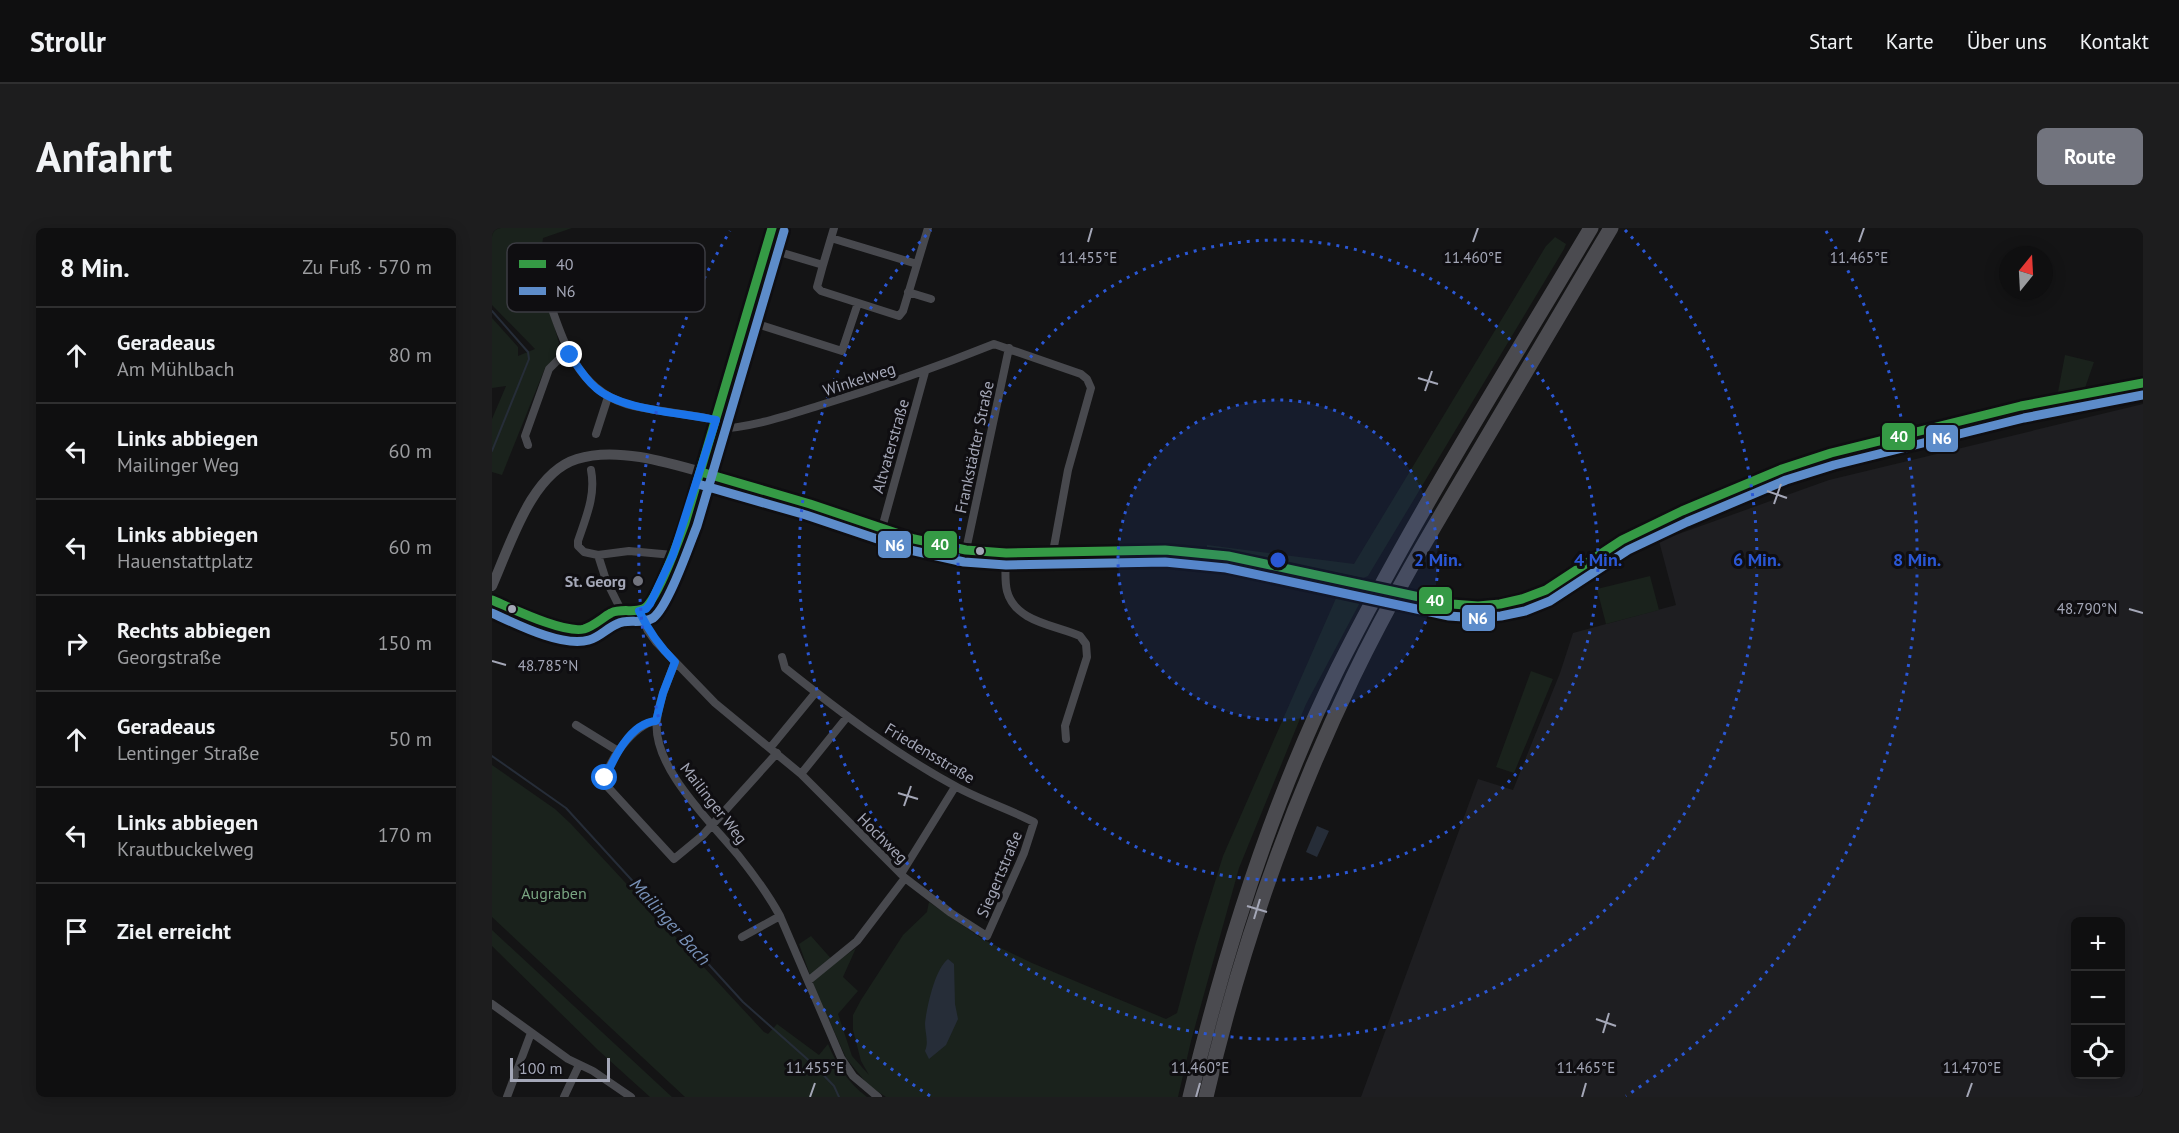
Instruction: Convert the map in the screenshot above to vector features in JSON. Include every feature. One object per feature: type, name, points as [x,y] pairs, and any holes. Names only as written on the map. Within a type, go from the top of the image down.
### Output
[{"type":"highway","points":[[1190,1097],[1222,969],[1256,864],[1294,766],[1337,670],[1390,567],[1591,228]]},
{"type":"highway","points":[[1206,1097],[1239,973],[1273,870],[1310,772],[1353,677],[1406,576],[1611,228]]},
{"type":"street","points":[[492,600],[572,630],[588,628],[614,611],[639,611],[646,609],[650,604],[673,555],[701,472],[772,228]]},
{"type":"street","points":[[834,228],[818,287],[821,291],[899,316],[903,311],[928,228]]},
{"type":"street","points":[[831,238],[917,264]]},
{"type":"street","points":[[766,248],[823,265]]},
{"type":"street","points":[[908,292],[931,299]]},
{"type":"street","points":[[745,320],[842,351],[858,303]]},
{"type":"street","points":[[554,312],[570,355],[586,379],[608,397],[596,434]]},
{"type":"street","name":"Winkelweg","points":[[608,397],[633,406],[738,428],[759,424],[925,372],[994,344],[1009,348]]},
{"type":"street","points":[[1009,348],[1081,374],[1087,379],[1090,388],[1068,470],[1053,552]]},
{"type":"street","name":"Frankstädter Straße","points":[[966,550],[1009,348]]},
{"type":"street","points":[[528,445],[525,436],[549,369],[557,361],[570,355]]},
{"type":"street","name":"Altvaterstraße","points":[[882,528],[925,372]]},
{"type":"street","points":[[492,586],[536,492],[547,478],[574,459],[591,455],[615,455],[643,458],[701,472],[810,504],[914,539],[966,550],[1005,553],[1158,550],[1195,552],[1228,556],[1452,604],[1478,606],[1500,604],[1546,590],[1622,540],[1657,522],[1782,469],[1831,453],[2020,406],[2143,384]]},
{"type":"street","points":[[591,470],[593,486],[578,546],[584,552],[598,555],[628,551],[673,555]]},
{"type":"street","points":[[1005,553],[1006,586],[1012,603],[1031,619],[1080,636],[1088,651],[1065,726],[1066,739]]},
{"type":"street","points":[[598,555],[606,580],[621,610]]},
{"type":"street","name":"Hochweg","points":[[639,611],[656,642],[715,703],[801,774],[903,876],[954,915],[987,936]]},
{"type":"street","name":"Friedensstraße","points":[[782,657],[785,668],[847,717],[955,787],[1034,822]]},
{"type":"street","name":"Mailinger Weg","points":[[675,662],[663,693],[656,721],[659,745],[670,770],[687,795],[753,874],[780,916],[841,1058],[853,1076],[878,1097]]},
{"type":"street","points":[[656,721],[635,731],[618,751],[605,778],[605,784],[674,859],[703,835],[773,750],[816,692]]},
{"type":"street","points":[[801,774],[847,717]]},
{"type":"street","points":[[576,725],[618,751]]},
{"type":"street","points":[[808,981],[857,940],[903,876],[955,787]]},
{"type":"street","name":"Siegertstraße","points":[[987,936],[1024,853],[1034,822]]},
{"type":"street","points":[[742,937],[780,916]]},
{"type":"street","points":[[492,1004],[531,1034],[631,1097]]},
{"type":"street","points":[[507,1097],[531,1034]]},
{"type":"street","points":[[564,1097],[579,1065]]},
{"type":"shaded area","points":[[2143,404],[2143,1097],[1361,1097],[1478,779],[1513,790],[1560,673],[1573,633],[1676,605],[1659,541],[1829,480]]},
{"type":"green space","points":[[492,228],[572,228],[543,238],[542,243],[507,243],[507,312],[550,312],[559,343],[555,359],[545,368],[502,475],[492,472],[492,419],[506,386],[492,388],[492,318],[518,347],[518,356],[535,349],[492,305]]},
{"type":"green space","points":[[1555,237],[1566,244],[1564,249],[1368,576],[1363,578],[1207,547],[1207,545],[1354,564],[1546,246]]},
{"type":"green space","points":[[2065,355],[2094,362],[2085,388],[2058,392]]},
{"type":"green space","points":[[1198,558],[1366,591],[1306,704],[1239,868],[1191,1041],[1178,1097],[886,1097],[868,1085],[846,1058],[814,986],[799,944],[811,936],[835,963],[856,948],[843,977],[858,991],[838,1014],[852,1056],[869,1075],[861,1061],[853,1030],[853,1015],[903,935],[927,912],[929,902],[984,940],[1032,963],[1166,1019],[1177,1013],[1223,856],[1337,596]]},
{"type":"green space","points":[[1650,576],[1659,610],[1606,624],[1597,589]]},
{"type":"green space","points":[[1531,671],[1553,679],[1514,773],[1496,767]]},
{"type":"green space","name":"Augraben","points":[[492,765],[555,809],[571,824],[764,1032],[768,1034],[777,1024],[819,1055],[828,1044],[844,1073],[867,1097],[685,1097],[492,917]]},
{"type":"green space","points":[[492,930],[672,1097],[650,1097],[598,1050],[492,946]]},
{"type":"water","points":[[1317,826],[1329,831],[1317,857],[1306,852]]},
{"type":"water","points":[[948,959],[954,964],[955,1004],[958,1019],[946,1045],[929,1059],[925,1051],[927,1041],[925,1023],[928,1007],[939,971]]},
{"type":"waterway","points":[[492,311],[528,352],[529,359],[492,451]]},
{"type":"waterway","name":"Mailinger Bach","points":[[492,756],[566,808],[743,1002],[814,1065],[834,1086],[839,1097]]},
{"type":"transit line","name":"40","points":[[492,600],[551,624],[575,630],[588,628],[611,613],[639,610],[648,605],[667,570],[685,523],[772,228]]},
{"type":"transit line","name":"N6","points":[[492,613],[540,634],[578,642],[593,639],[621,622],[648,620],[659,612],[678,575],[697,526],[784,231]]},
{"type":"transit line","name":"40","points":[[701,472],[810,504],[914,539],[966,550],[1006,553],[1165,550],[1228,556],[1452,604],[1478,606],[1522,599],[1546,590],[1622,540],[1682,511],[1782,469],[1831,453],[2021,406],[2143,383]]},
{"type":"transit line","name":"N6","points":[[698,484],[806,515],[910,550],[964,562],[1006,565],[1165,562],[1226,568],[1449,616],[1478,618],[1525,611],[1550,601],[1628,550],[1786,480],[1834,465],[2024,418],[2143,395]]},
{"type":"place","name":"St. Georg","points":[[638,581]]},
{"type":"route","points":[[570,355],[586,379],[608,397],[633,406],[716,420],[673,555],[650,604],[646,609],[639,611],[648,631],[675,662],[663,693],[656,721],[635,731],[618,751],[605,778]]}]
